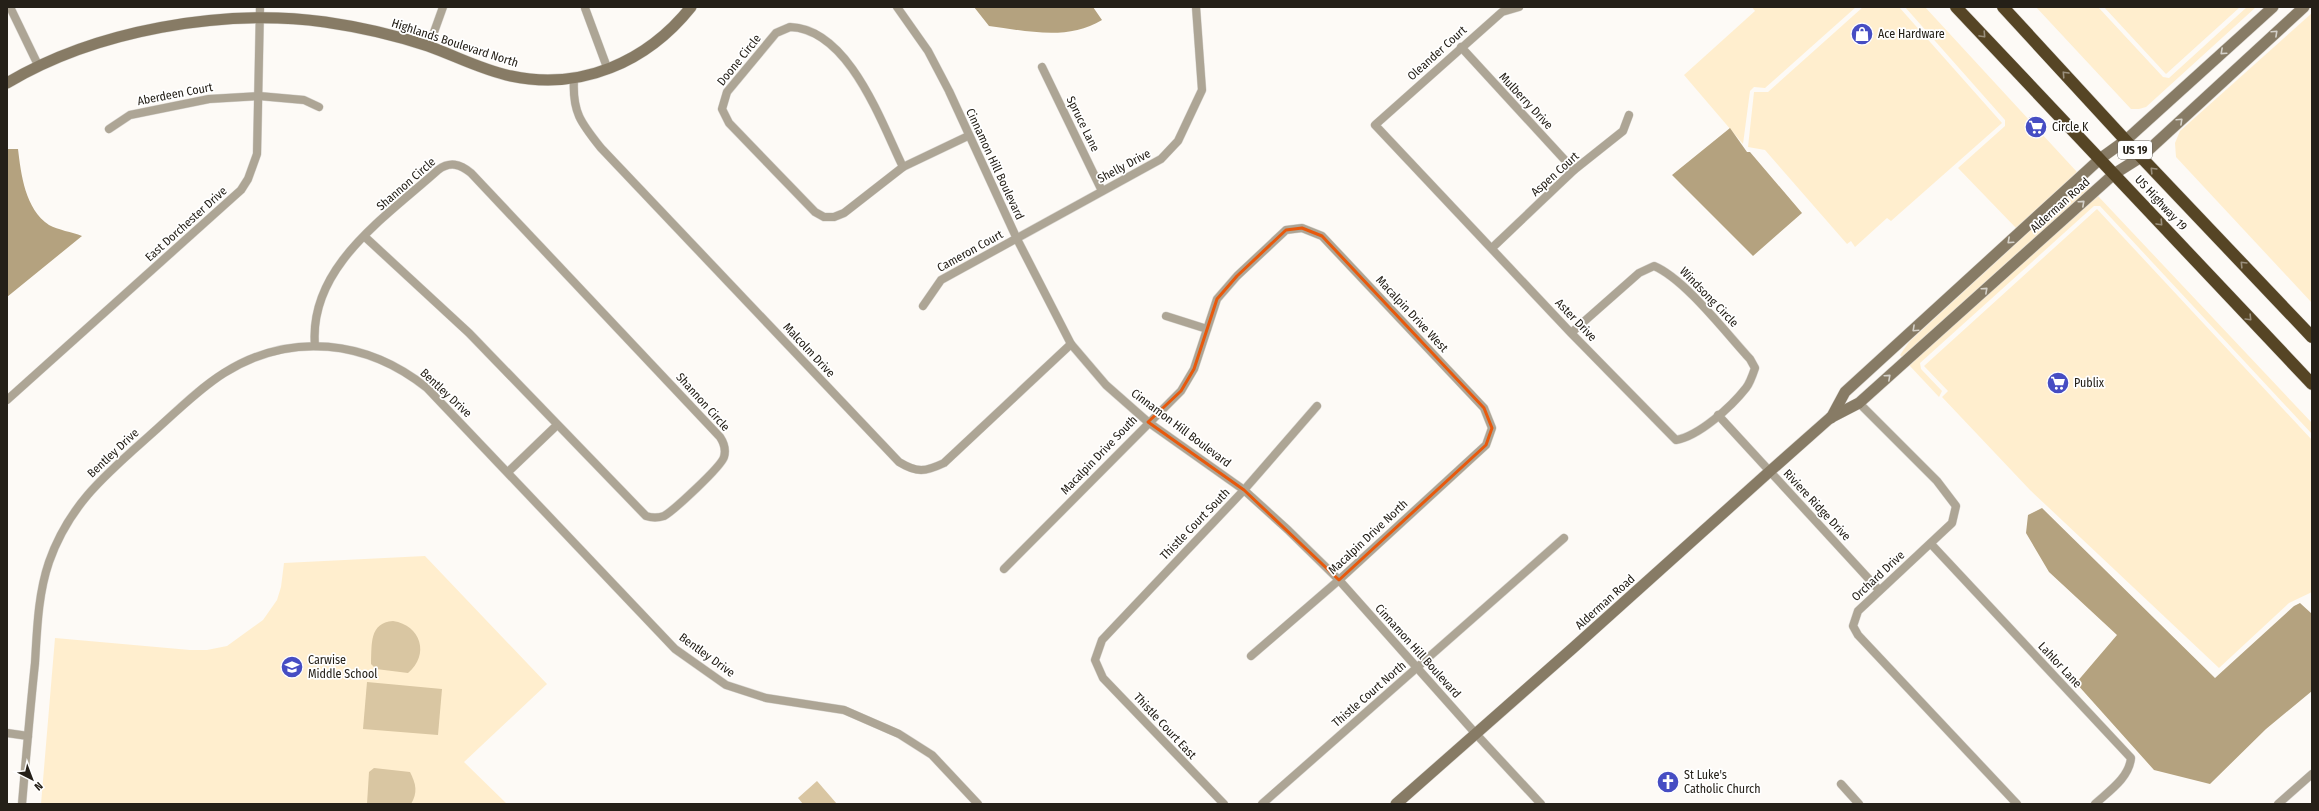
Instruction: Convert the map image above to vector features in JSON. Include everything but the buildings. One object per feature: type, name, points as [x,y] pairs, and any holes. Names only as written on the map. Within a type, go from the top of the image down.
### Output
[{"type":"highway","name":"US Highway 19","points":[[1956,7],[2101,158],[2114,174],[2312,384]]},
{"type":"highway","name":"US Highway 19","points":[[2003,7],[2141,157],[2312,337]]},
{"type":"street","points":[[10,7],[39,67]]},
{"type":"street","name":"East Dorchester Drive","points":[[7,400],[241,190],[248,179],[257,154],[260,7]]},
{"type":"street","points":[[429,46],[443,7]]},
{"type":"street","name":"Highlands Boulevard North","points":[[7,83],[39,67],[77,52],[137,33],[218,20],[289,18],[362,28],[429,46],[509,76],[551,80],[574,79],[608,70],[632,59],[651,46],[692,7]]},
{"type":"street","name":"Cinnamon Hill Boulevard","points":[[897,7],[928,51],[949,91],[968,136],[1017,239],[1071,344],[1106,385],[1148,422],[1244,490],[1339,580],[1476,734],[1541,804]]},
{"type":"street","name":"Shelly Drive","points":[[1017,239],[1161,160],[1178,141],[1202,90],[1196,7]]},
{"type":"street","name":"Oleander Court","points":[[1375,125],[1502,12],[1519,7]]},
{"type":"street","name":"Alderman Road","points":[[1830,418],[1845,392],[2101,158],[2126,140],[2273,7]]},
{"type":"street","name":"Alderman Road","points":[[1396,804],[1830,418],[1859,403],[2114,174],[2141,157],[2304,7]]},
{"type":"street","points":[[585,8],[608,70]]},
{"type":"street","name":"Doone Circle","points":[[903,167],[858,74],[822,36],[802,28],[790,27],[776,33],[727,92],[722,109],[729,123],[807,205],[824,217],[834,218],[844,213],[903,167],[968,136]]},
{"type":"street","name":"Mulberry Drive","points":[[1461,47],[1574,170]]},
{"type":"street","name":"Spruce Lane","points":[[1042,67],[1102,191]]},
{"type":"street","name":"Malcolm Drive","points":[[574,79],[573,99],[582,125],[600,148],[899,462],[913,470],[931,470],[944,463],[1071,344]]},
{"type":"street","name":"Aberdeen Court","points":[[109,129],[130,115],[188,102],[259,96],[304,100],[320,107]]},
{"type":"street","name":"Aspen Court","points":[[1492,248],[1574,170],[1623,131],[1629,115]]},
{"type":"street","name":"Aster Drive","points":[[1375,125],[1571,333],[1676,440],[1694,434],[1718,416]]},
{"type":"street","name":"Shannon Circle","points":[[315,346],[316,314],[327,284],[345,256],[364,236],[438,170],[451,164],[461,165],[720,437],[724,446],[724,458],[717,468],[668,513],[658,517],[650,517],[638,510],[469,333],[364,236]]},
{"type":"street","name":"Macalpin Drive South","points":[[1004,568],[1148,422],[1181,391],[1194,369],[1217,299],[1237,276],[1286,230],[1302,228]]},
{"type":"street","name":"Macalpin Drive West","points":[[1302,228],[1322,236],[1484,408],[1492,428]]},
{"type":"street","name":"Cameron Court","points":[[923,306],[940,280],[1017,239]]},
{"type":"street","name":"Windsong Circle","points":[[1571,333],[1639,273],[1654,266],[1667,271],[1750,359],[1755,368],[1747,388],[1718,416]]},
{"type":"street","points":[[1166,316],[1207,329]]},
{"type":"street","name":"Bentley Drive","points":[[22,804],[39,608],[49,564],[61,532],[82,501],[99,480],[218,377],[242,363],[265,354],[294,348],[315,346],[360,352],[386,362],[407,373],[437,397],[675,649],[684,656],[726,685],[766,698],[844,710],[899,734],[932,755],[978,804]]},
{"type":"street","name":"Orchard Drive","points":[[1859,403],[1937,481],[1956,506],[1952,523],[1858,611],[1853,626],[1858,635],[2017,804]]},
{"type":"street","name":"Thistle Court South","points":[[1095,660],[1102,640],[1244,490],[1317,406]]},
{"type":"street","points":[[1718,416],[1769,472]]},
{"type":"street","points":[[508,472],[557,425]]},
{"type":"street","name":"Macalpin Drive North","points":[[1251,656],[1339,580],[1486,445],[1492,428]]},
{"type":"street","name":"Riviere Ridge Drive","points":[[1769,472],[1879,590]]},
{"type":"street","name":"Thistle Court North","points":[[1262,804],[1564,538]]},
{"type":"street","name":"Lahlor Lane","points":[[1931,544],[2131,758],[2130,766],[2123,777],[2095,804]]},
{"type":"street","name":"Thistle Court East","points":[[1095,660],[1103,678],[1224,804]]},
{"type":"street","points":[[7,733],[28,736]]},
{"type":"street","points":[[2278,804],[2312,774]]},
{"type":"street","points":[[1841,784],[1859,804]]},
{"type":"highlighted area","points":[[1302,228],[1322,236],[1484,408],[1492,428],[1486,445],[1339,580],[1244,490],[1148,422],[1181,391],[1194,369],[1217,299],[1237,276],[1286,230]]},
{"type":"shaded area","points":[[974,7],[1093,7],[1102,20],[1075,30],[1047,33],[1032,32],[989,26]]},
{"type":"shaded area","points":[[1752,7],[1856,7],[1765,88],[1754,87],[1750,91],[1743,144],[1684,75],[1755,11]]},
{"type":"shaded area","points":[[1863,7],[1899,7],[2002,123],[1891,221],[1887,218],[1855,247],[1851,241],[1847,244],[1765,150],[1748,147],[1754,92],[1768,92]]},
{"type":"shaded area","points":[[1905,7],[1925,7],[2077,172],[2016,228],[1958,168],[2005,126],[2005,120]]},
{"type":"shaded area","points":[[2036,7],[2098,7],[2163,77],[2169,78],[2247,7],[2256,7],[2146,107],[2131,109]]},
{"type":"shaded area","points":[[2104,7],[2240,7],[2166,74]]},
{"type":"shaded area","points":[[2312,13],[2312,303],[2176,157],[2175,143],[2180,131]]},
{"type":"shaded area","points":[[1730,128],[1747,152],[1750,152],[1802,213],[1753,256],[1672,175]]},
{"type":"shaded area","points":[[7,149],[18,149],[23,180],[29,201],[34,210],[49,225],[82,236],[7,297]]},
{"type":"shaded area","points":[[2084,181],[2091,187],[1902,357],[1900,355],[1909,342]]},
{"type":"shaded area","points":[[2098,196],[2312,423],[2312,434],[2100,206],[2094,206],[1920,363],[1921,369],[1942,391],[1939,397],[1909,365]]},
{"type":"shaded area","points":[[2097,209],[2312,440],[2312,592],[2289,603],[2219,668],[2030,490],[1942,397],[1948,391],[1924,366]]},
{"type":"shaded area","points":[[2042,508],[2215,678],[2294,606],[2300,603],[2312,614],[2312,691],[2266,729],[2210,784],[2154,770],[2076,683],[2117,635],[2049,572],[2026,533],[2028,515]]},
{"type":"shaded area","name":"Carwise Middle School","points":[[425,556],[547,684],[464,762],[507,804],[41,804],[55,638],[190,650],[207,650],[227,646],[263,620],[277,600],[281,587],[284,563]]},
{"type":"shaded area","points":[[393,621],[410,628],[416,634],[419,642],[419,658],[415,666],[408,673],[376,669],[371,664],[372,642],[376,630],[385,623]]},
{"type":"shaded area","points":[[367,682],[442,689],[438,735],[363,729]]},
{"type":"shaded area","points":[[374,768],[410,772],[414,780],[415,788],[415,796],[411,804],[367,804],[369,772]]},
{"type":"shaded area","points":[[817,781],[837,804],[803,804],[798,798]]},
{"type":"place","name":"Ace Hardware","points":[[1862,34]]},
{"type":"place","name":"Circle K","points":[[2036,127]]},
{"type":"place","name":"Publix","points":[[2058,383]]},
{"type":"place","name":"Carwise Middle School","points":[[292,667]]},
{"type":"place","name":"St Luke's Catholic Church","points":[[1668,782]]}]
